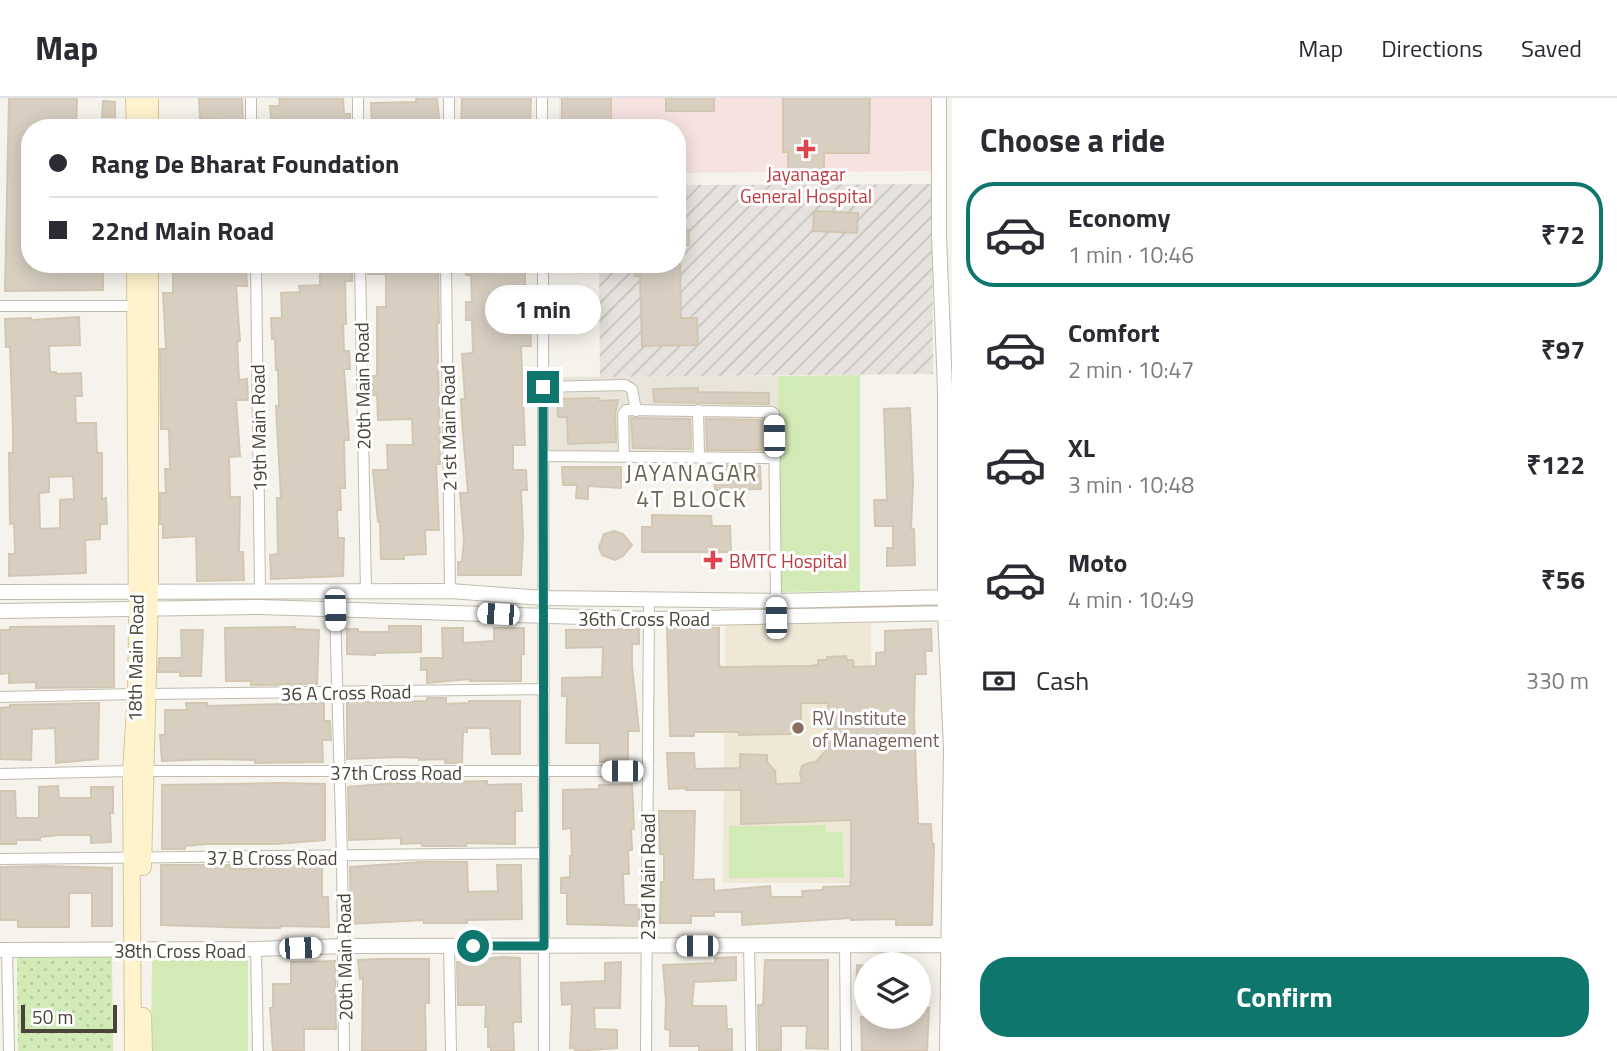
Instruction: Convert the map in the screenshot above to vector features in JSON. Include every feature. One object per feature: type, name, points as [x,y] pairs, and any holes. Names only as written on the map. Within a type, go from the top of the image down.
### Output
[{"type":"main road","points":[[134,98],[135,119]]},
{"type":"main road","points":[[150,98],[150,119]]},
{"type":"main road","name":"18th Main Road","points":[[135,273],[143,592]]},
{"type":"main road","name":"18th Main Road","points":[[132,1051],[137,950],[138,771],[142,694],[150,273]]},
{"type":"main road","name":"18th Main Road","points":[[137,950],[144,1051]]},
{"type":"street","points":[[251,98],[251,119]]},
{"type":"street","points":[[358,98],[358,119]]},
{"type":"street","points":[[449,98],[449,119]]},
{"type":"street","points":[[542,98],[542,119]]},
{"type":"street","points":[[939,98],[939,236],[945,389],[951,748],[947,1051]]},
{"type":"street","name":"19th Main Road","points":[[256,273],[260,591]]},
{"type":"street","name":"20th Main Road","points":[[360,273],[366,592]]},
{"type":"street","name":"21st Main Road","points":[[446,273],[450,591]]},
{"type":"street","points":[[543,273],[544,1051]]},
{"type":"street","points":[[0,306],[135,306]]},
{"type":"street","points":[[543,387],[625,385],[632,389],[636,411]]},
{"type":"street","points":[[624,455],[623,414],[626,411],[774,414],[776,618]]},
{"type":"street","points":[[698,411],[699,456]]},
{"type":"street","points":[[543,456],[775,458]]},
{"type":"street","name":"36th Cross Road","points":[[0,592],[450,591],[543,598],[776,601],[949,597]]},
{"type":"street","name":"23rd Main Road","points":[[646,1051],[649,600]]},
{"type":"street","name":"36th Cross Road","points":[[0,611],[259,607],[649,619],[948,613]]},
{"type":"street","name":"20th Main Road","points":[[335,610],[339,693],[344,1051]]},
{"type":"street","name":"36 A Cross Road","points":[[0,697],[544,689]]},
{"type":"street","name":"37th Cross Road","points":[[0,774],[138,771],[648,771]]},
{"type":"street","name":"37 B Cross Road","points":[[0,859],[544,853]]},
{"type":"street","points":[[845,945],[846,1051]]},
{"type":"street","name":"38th Cross Road","points":[[3,950],[344,946],[948,945]]},
{"type":"street","points":[[449,946],[451,1051]]},
{"type":"street","points":[[749,946],[751,1051]]},
{"type":"street","points":[[256,949],[258,1051]]},
{"type":"street","points":[[3,950],[9,1051]]},
{"type":"shaded area","name":"Jayanagar General Hospital","points":[[559,98],[935,98],[935,171],[686,173],[686,119],[559,119]]},
{"type":"shaded area","points":[[932,184],[933,374],[600,377],[599,273],[686,273],[686,185]]},
{"type":"shaded area","points":[[778,376],[778,460],[550,461],[550,377]]},
{"type":"shaded area","name":"RV Institute of Management","points":[[871,623],[874,883],[723,883],[725,625]]},
{"type":"green space","points":[[860,375],[860,591],[778,592],[778,376]]},
{"type":"green space","points":[[826,825],[826,832],[842,832],[844,877],[729,878],[729,826]]},
{"type":"green space","points":[[112,957],[113,1051],[18,1051],[17,958]]},
{"type":"green space","points":[[152,960],[248,960],[248,1051],[151,1051]]},
{"type":"building","points":[[9,98],[77,98],[76,119],[21,119],[21,273],[103,273],[103,290],[5,291]]},
{"type":"building","points":[[199,98],[242,98],[243,119],[200,119]]},
{"type":"building","points":[[279,98],[343,98],[344,114],[350,114],[350,119],[271,119],[270,106],[280,106]]},
{"type":"building","points":[[416,98],[437,98],[439,119],[372,119],[371,103],[416,102]]},
{"type":"building","points":[[462,98],[531,98],[530,119],[461,119]]},
{"type":"building","points":[[562,98],[611,98],[611,119],[562,119]]},
{"type":"building","points":[[666,98],[714,98],[714,111],[666,111]]},
{"type":"building","points":[[783,98],[870,98],[869,153],[824,153],[824,170],[788,170],[788,152],[783,152]]},
{"type":"building","points":[[103,101],[115,102],[115,117],[102,117]]},
{"type":"building","points":[[814,211],[858,213],[857,233],[813,231]]},
{"type":"building","points":[[686,230],[689,230],[689,245],[686,245]]},
{"type":"building","points":[[173,273],[246,273],[247,286],[236,286],[240,341],[237,341],[239,380],[247,379],[248,400],[236,400],[240,456],[229,457],[230,497],[240,497],[239,552],[243,552],[244,580],[197,581],[196,536],[163,538],[160,493],[166,493],[165,469],[170,469],[169,429],[161,429],[160,349],[166,349],[163,293],[173,293]]},
{"type":"building","points":[[320,273],[352,273],[352,281],[345,281],[346,324],[343,324],[344,351],[349,351],[350,369],[344,369],[349,440],[344,440],[345,488],[340,488],[341,510],[337,510],[338,538],[344,538],[343,576],[271,579],[270,555],[278,554],[277,498],[281,498],[276,406],[279,406],[278,370],[271,318],[282,318],[281,293],[300,292],[299,286],[320,285]]},
{"type":"building","points":[[438,273],[440,464],[436,464],[439,530],[425,530],[426,554],[404,555],[404,559],[381,559],[380,522],[373,470],[388,470],[387,445],[413,445],[412,419],[378,420],[377,395],[373,395],[372,376],[377,376],[377,307],[386,307],[386,274],[368,274]]},
{"type":"building","points":[[525,273],[525,325],[530,325],[531,346],[521,346],[525,445],[513,445],[513,470],[526,470],[527,490],[521,490],[521,575],[458,575],[458,562],[462,562],[464,540],[460,493],[468,493],[461,399],[465,399],[462,354],[473,353],[472,320],[466,320],[466,302],[472,302],[471,275],[466,275]]},
{"type":"building","points":[[635,273],[680,273],[681,318],[697,318],[698,345],[642,346],[640,276],[635,276]]},
{"type":"building","points":[[79,317],[80,345],[49,346],[50,372],[81,373],[82,396],[75,396],[76,423],[96,423],[97,453],[102,453],[102,499],[106,498],[107,524],[100,524],[100,539],[85,540],[86,573],[9,576],[9,554],[15,554],[14,523],[10,524],[9,453],[13,453],[13,428],[10,347],[6,347],[5,319]],"holes":[[[73,476],[74,499],[60,500],[60,528],[40,529],[39,493],[49,492],[49,477]]]},
{"type":"building","points":[[698,388],[698,392],[769,393],[769,404],[654,402],[653,389]]},
{"type":"building","points":[[599,398],[599,401],[618,400],[615,414],[616,442],[568,444],[567,417],[558,417],[557,399]]},
{"type":"building","points":[[910,408],[913,482],[911,529],[914,529],[915,565],[887,566],[887,548],[893,548],[893,526],[875,526],[874,500],[887,500],[884,409]]},
{"type":"building","points":[[631,418],[690,419],[691,449],[633,448]]},
{"type":"building","points":[[706,419],[766,420],[766,450],[707,450]]},
{"type":"building","points":[[714,465],[760,466],[761,489],[715,490]]},
{"type":"building","points":[[562,467],[621,467],[621,488],[588,486],[588,499],[576,498],[577,485],[563,485]]},
{"type":"building","points":[[652,515],[711,516],[712,526],[730,526],[731,552],[642,552],[642,527],[652,527]]},
{"type":"building","points":[[614,531],[623,534],[632,545],[623,556],[615,560],[602,555],[599,547],[604,534]]},
{"type":"building","points":[[114,626],[114,687],[36,688],[36,682],[9,683],[9,673],[0,674],[0,630],[10,630],[10,627]]},
{"type":"building","points":[[389,626],[421,626],[421,652],[347,654],[347,629],[358,629],[358,632],[389,632]]},
{"type":"building","points":[[295,627],[319,630],[317,684],[251,685],[251,681],[226,681],[225,628]]},
{"type":"building","points":[[442,628],[463,628],[463,643],[494,641],[494,628],[524,628],[521,681],[470,679],[427,683],[427,670],[421,670],[421,658],[443,658]]},
{"type":"building","points":[[667,628],[719,628],[719,666],[723,667],[809,666],[818,665],[818,660],[827,660],[827,657],[846,656],[847,660],[853,660],[854,667],[876,666],[876,653],[885,652],[885,631],[931,629],[932,651],[925,651],[926,674],[915,674],[914,718],[918,824],[931,824],[934,844],[932,925],[896,925],[896,919],[851,918],[742,925],[742,912],[714,912],[714,916],[691,916],[691,923],[660,923],[664,854],[660,854],[659,811],[695,811],[693,880],[714,879],[714,891],[770,886],[771,897],[803,897],[802,891],[850,886],[851,874],[851,820],[741,824],[741,790],[669,789],[667,753],[694,753],[695,769],[740,768],[740,754],[767,755],[767,762],[775,771],[776,784],[802,783],[802,766],[816,762],[828,748],[828,703],[801,703],[801,724],[790,734],[694,732],[694,736],[670,736]]},
{"type":"building","points":[[639,629],[639,644],[632,644],[632,666],[639,731],[628,731],[628,761],[600,762],[600,743],[566,743],[567,696],[562,696],[562,678],[602,677],[603,647],[566,648],[566,630]]},
{"type":"building","points":[[181,630],[203,630],[201,676],[158,672],[159,658],[182,658]]},
{"type":"building","points":[[427,698],[446,698],[446,704],[520,701],[520,754],[492,754],[490,728],[467,728],[467,732],[463,732],[462,763],[445,763],[445,759],[419,760],[400,757],[347,759],[347,702],[427,701]]},
{"type":"building","points":[[99,703],[98,759],[56,763],[55,728],[32,729],[31,760],[0,759],[0,708],[10,705]]},
{"type":"building","points":[[186,703],[207,703],[207,706],[324,703],[324,721],[330,721],[331,740],[322,740],[323,762],[255,763],[255,760],[213,759],[162,761],[160,735],[165,735],[165,710],[187,710]]},
{"type":"building","points":[[487,781],[487,785],[521,784],[522,811],[515,811],[515,844],[422,846],[421,843],[401,844],[401,838],[349,840],[348,787]]},
{"type":"building","points":[[325,784],[325,840],[276,844],[206,844],[185,846],[185,849],[162,849],[162,785]]},
{"type":"building","points":[[632,784],[634,829],[631,829],[632,850],[628,850],[629,874],[623,874],[624,905],[639,905],[639,926],[567,924],[567,893],[561,893],[561,878],[570,877],[572,856],[571,828],[563,829],[563,790],[599,789],[599,785]]},
{"type":"building","points":[[58,786],[59,798],[91,798],[91,787],[113,787],[111,842],[91,843],[91,835],[59,835],[40,837],[40,840],[16,840],[16,844],[0,844],[0,791],[15,791],[16,818],[39,818],[39,787]]},
{"type":"building","points":[[467,862],[468,892],[498,891],[497,865],[521,865],[522,919],[467,920],[467,923],[424,923],[424,920],[351,924],[350,867]]},
{"type":"building","points":[[161,865],[231,865],[231,869],[255,869],[255,865],[322,865],[322,897],[328,897],[329,927],[161,925]]},
{"type":"building","points":[[0,867],[112,868],[112,926],[92,926],[92,893],[69,893],[69,927],[18,927],[18,920],[0,920]]},
{"type":"building","points":[[736,957],[736,980],[694,982],[692,1006],[726,1006],[727,1029],[732,1029],[732,1050],[699,1051],[699,1046],[670,1046],[670,1030],[665,1029],[663,965],[715,963],[715,958]]},
{"type":"building","points":[[520,958],[521,1022],[513,1022],[514,1051],[491,1051],[491,1047],[488,1047],[488,1027],[485,1027],[486,1005],[458,1005],[457,962],[483,962],[483,959]]},
{"type":"building","points":[[429,959],[429,1003],[425,1003],[426,1051],[362,1051],[363,978],[360,979],[358,960]]},
{"type":"building","points":[[765,960],[828,960],[828,1049],[806,1048],[807,1026],[781,1026],[781,1050],[759,1050],[758,1005],[763,1005]]},
{"type":"building","points":[[335,961],[336,1029],[304,1029],[304,1051],[273,1051],[270,1008],[273,1008],[273,984],[291,984],[291,962]]},
{"type":"building","points":[[621,962],[620,1008],[594,1008],[595,1029],[617,1030],[617,1048],[575,1051],[570,1048],[572,1004],[562,1005],[561,983],[605,981],[605,963]]},
{"type":"building","points":[[861,1029],[928,1029],[927,1051],[862,1051]]},
{"type":"place","name":"Jayanagar General Hospital","points":[[806,149]]},
{"type":"place","name":"BMTC Hospital","points":[[713,560]]},
{"type":"place","name":"RV Institute of Management","points":[[798,728]]},
{"type":"district","name":"JAYANAGAR 4T BLOCK","points":[[692,485]]},
{"type":"route","points":[[473,946],[544,946],[543,387]]}]
